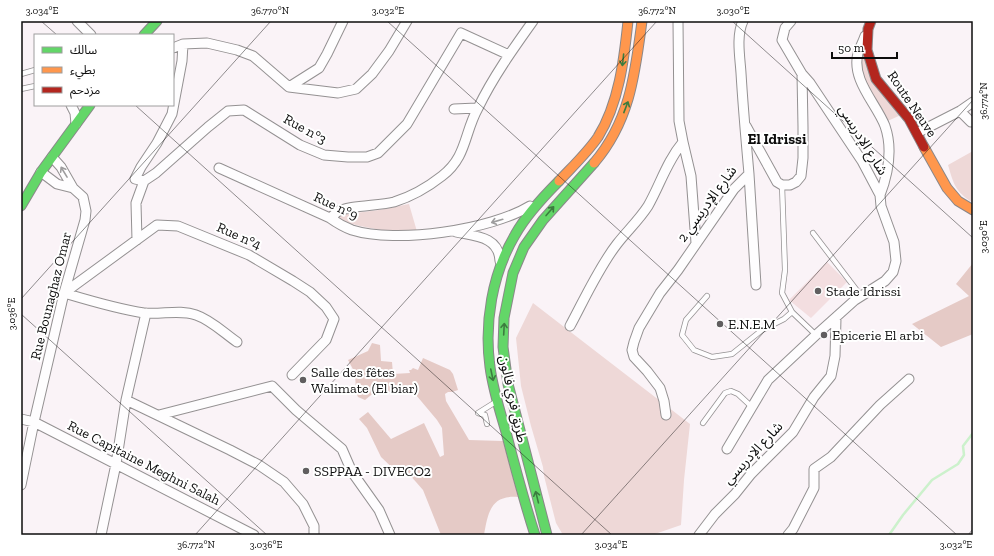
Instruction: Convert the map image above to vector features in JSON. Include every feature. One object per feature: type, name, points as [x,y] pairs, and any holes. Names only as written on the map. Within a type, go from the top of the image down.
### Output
[{"type":"main road","points":[[145,34],[157,21]]},
{"type":"main road","name":"طريق فري فالون","points":[[535,535],[520,489],[489,361],[489,319],[500,268],[518,230],[531,211],[588,148],[602,128],[614,101],[620,81],[628,21]]},
{"type":"main road","points":[[547,535],[520,430],[504,359],[503,329],[507,300],[516,263],[528,239],[608,146],[615,133],[631,93],[642,21]]},
{"type":"main road","name":"Route Neuve","points":[[869,25],[866,50],[876,79],[909,119],[947,188],[958,201],[973,210]]},
{"type":"main road","points":[[21,206],[41,172],[89,106]]},
{"type":"street","points":[[77,21],[90,34]]},
{"type":"street","points":[[288,87],[319,68],[343,21]]},
{"type":"street","points":[[174,48],[183,44],[207,43],[237,50],[254,56],[288,87],[338,93],[356,90],[372,74],[389,51],[407,21]]},
{"type":"street","points":[[330,218],[337,212],[344,209],[393,202],[411,195],[442,176],[452,167],[462,152],[477,108],[509,54],[533,21]]},
{"type":"street","points":[[682,21],[678,26],[679,121],[692,176],[696,243]]},
{"type":"street","name":"شارع الإدريسي 2","points":[[666,414],[660,388],[634,357],[632,350],[639,328],[660,292],[734,189],[750,174],[744,122],[739,28],[742,21]]},
{"type":"street","name":"شارع الإدريسي","points":[[728,449],[768,380],[855,300],[862,297],[885,281],[893,272],[896,261],[894,242],[881,206],[880,195],[862,160],[810,83],[802,74],[782,40],[785,28],[791,21]]},
{"type":"street","points":[[869,25],[858,54],[858,67],[861,82],[885,126],[890,149],[886,181],[880,195]]},
{"type":"street","name":"Rue n°3","points":[[144,181],[208,127],[228,112],[234,111],[244,110],[300,144],[324,155],[348,158],[367,157],[378,153],[407,124],[461,33],[509,54]]},
{"type":"street","points":[[174,103],[182,61],[183,44]]},
{"type":"street","name":"شارع الإدريسي","points":[[782,185],[793,184],[800,176],[803,158],[802,74]]},
{"type":"street","points":[[917,133],[973,102]]},
{"type":"street","points":[[72,106],[75,113],[76,124]]},
{"type":"street","points":[[137,240],[136,203],[144,181],[135,179],[140,167],[157,143],[172,114],[174,106]]},
{"type":"street","points":[[454,109],[477,108]]},
{"type":"street","points":[[960,110],[971,122]]},
{"type":"street","points":[[744,122],[776,180],[782,185]]},
{"type":"street","points":[[570,326],[598,274],[617,244],[635,224],[648,205],[676,151],[683,142]]},
{"type":"street","name":"Rue Bounaghaz Omar","points":[[21,485],[64,292],[83,227],[86,211],[83,197],[73,188],[61,167],[52,157]]},
{"type":"street","name":"Rue n°9","points":[[218,168],[330,218],[353,230],[384,235],[406,236],[450,231]]},
{"type":"street","points":[[41,172],[57,184],[73,188]]},
{"type":"street","points":[[750,174],[756,285]]},
{"type":"street","points":[[450,231],[511,216],[524,210],[544,197]]},
{"type":"street","name":"Rue n°4","points":[[64,292],[157,225],[178,226],[249,255],[310,292],[326,307],[334,319],[332,329],[326,340],[292,375]]},
{"type":"street","points":[[450,231],[477,237],[494,243],[499,251],[500,268]]},
{"type":"street","points":[[64,292],[110,306],[146,313],[182,313],[196,315],[210,322],[237,342]]},
{"type":"street","points":[[101,535],[116,464],[126,400],[146,313]]},
{"type":"street","name":"شارع الإدريسي","points":[[699,535],[715,514],[735,494],[751,474],[793,432],[814,397],[831,376],[835,356],[836,318]]},
{"type":"street","points":[[788,535],[793,529],[814,488],[814,470],[831,457],[880,405],[909,379]]},
{"type":"street","points":[[159,415],[272,386],[296,410],[342,449],[352,472],[379,510],[390,535]]},
{"type":"street","points":[[126,400],[259,465],[284,482],[303,504],[314,526],[314,535]]},
{"type":"street","name":"Rue Capitaine Meghni Salah","points":[[21,419],[34,422],[254,535]]},
{"type":"lane","points":[[21,74],[34,70]]},
{"type":"lane","points":[[21,89],[34,86]]},
{"type":"lane","points":[[782,185],[785,270],[782,293],[792,312],[816,335]]},
{"type":"lane","points":[[813,233],[862,297]]},
{"type":"lane","points":[[707,296],[686,320],[682,335],[694,350],[712,357],[732,354],[762,330],[784,319],[792,312]]},
{"type":"lane","points":[[703,423],[725,393],[731,391],[738,394],[752,407]]},
{"type":"lane","points":[[487,424],[485,415],[478,413],[498,401]]},
{"type":"shaded area","points":[[860,51],[901,115],[883,123],[863,85]]},
{"type":"shaded area","points":[[973,151],[973,203],[962,195],[956,187],[948,165]]},
{"type":"shaded area","points":[[409,204],[418,235],[359,226],[340,221],[339,217],[340,215],[379,210]]},
{"type":"shaded area","name":"Stade Idrissi","points":[[827,262],[847,282],[811,318],[789,300]]},
{"type":"shaded area","points":[[973,263],[973,334],[941,347],[912,324],[969,296],[956,284]]},
{"type":"shaded area","points":[[533,303],[690,424],[681,525],[652,535],[563,535],[556,523],[543,467],[521,386],[516,338]]},
{"type":"shaded area","points":[[372,343],[380,345],[381,361],[392,362],[393,374],[410,373],[409,370],[413,368],[418,370],[423,358],[450,370],[453,374],[458,390],[445,394],[446,401],[469,440],[503,441],[518,497],[509,497],[496,502],[489,512],[484,535],[441,535],[423,490],[409,474],[402,477],[381,457],[367,428],[359,419],[368,412],[391,439],[424,423],[440,457],[444,455],[442,428],[416,395],[412,393],[376,391],[365,400],[358,397],[356,392],[355,373],[348,360],[368,351]]},
{"type":"waterway","points":[[889,535],[903,515],[932,480],[958,464],[964,455],[963,446],[973,433]]},
{"type":"traffic: fast","points":[[145,34],[157,21]]},
{"type":"traffic: fast","points":[[21,206],[41,172],[89,106]]},
{"type":"traffic: fast","points":[[547,535],[508,384],[503,347],[504,318],[513,273],[524,247],[543,220],[594,163]]},
{"type":"traffic: fast","points":[[535,535],[493,384],[488,350],[489,316],[495,282],[507,250],[519,228],[530,213],[559,181]]},
{"type":"traffic: slow","points":[[559,181],[589,149],[605,124],[616,96],[625,51],[628,21]]},
{"type":"traffic: slow","points":[[594,163],[616,131],[623,114],[629,96],[637,60],[642,21]]},
{"type":"traffic: slow","points":[[924,147],[947,188],[958,201],[973,210]]},
{"type":"traffic: jam","points":[[871,21],[868,29],[867,50],[876,79],[909,119],[924,147]]},
{"type":"place","name":"Stade Idrissi","points":[[818,291]]},
{"type":"place","name":"E.N.E.M","points":[[720,324]]},
{"type":"place","name":"Epicerie El arbi","points":[[824,335]]},
{"type":"place","name":"Salle des fêtes Walimate (El biar)","points":[[303,380]]},
{"type":"place","name":"SSPPAA - DIVECO2","points":[[306,471]]},
{"type":"district","name":"El Idrissi","points":[[777,139]]}]
